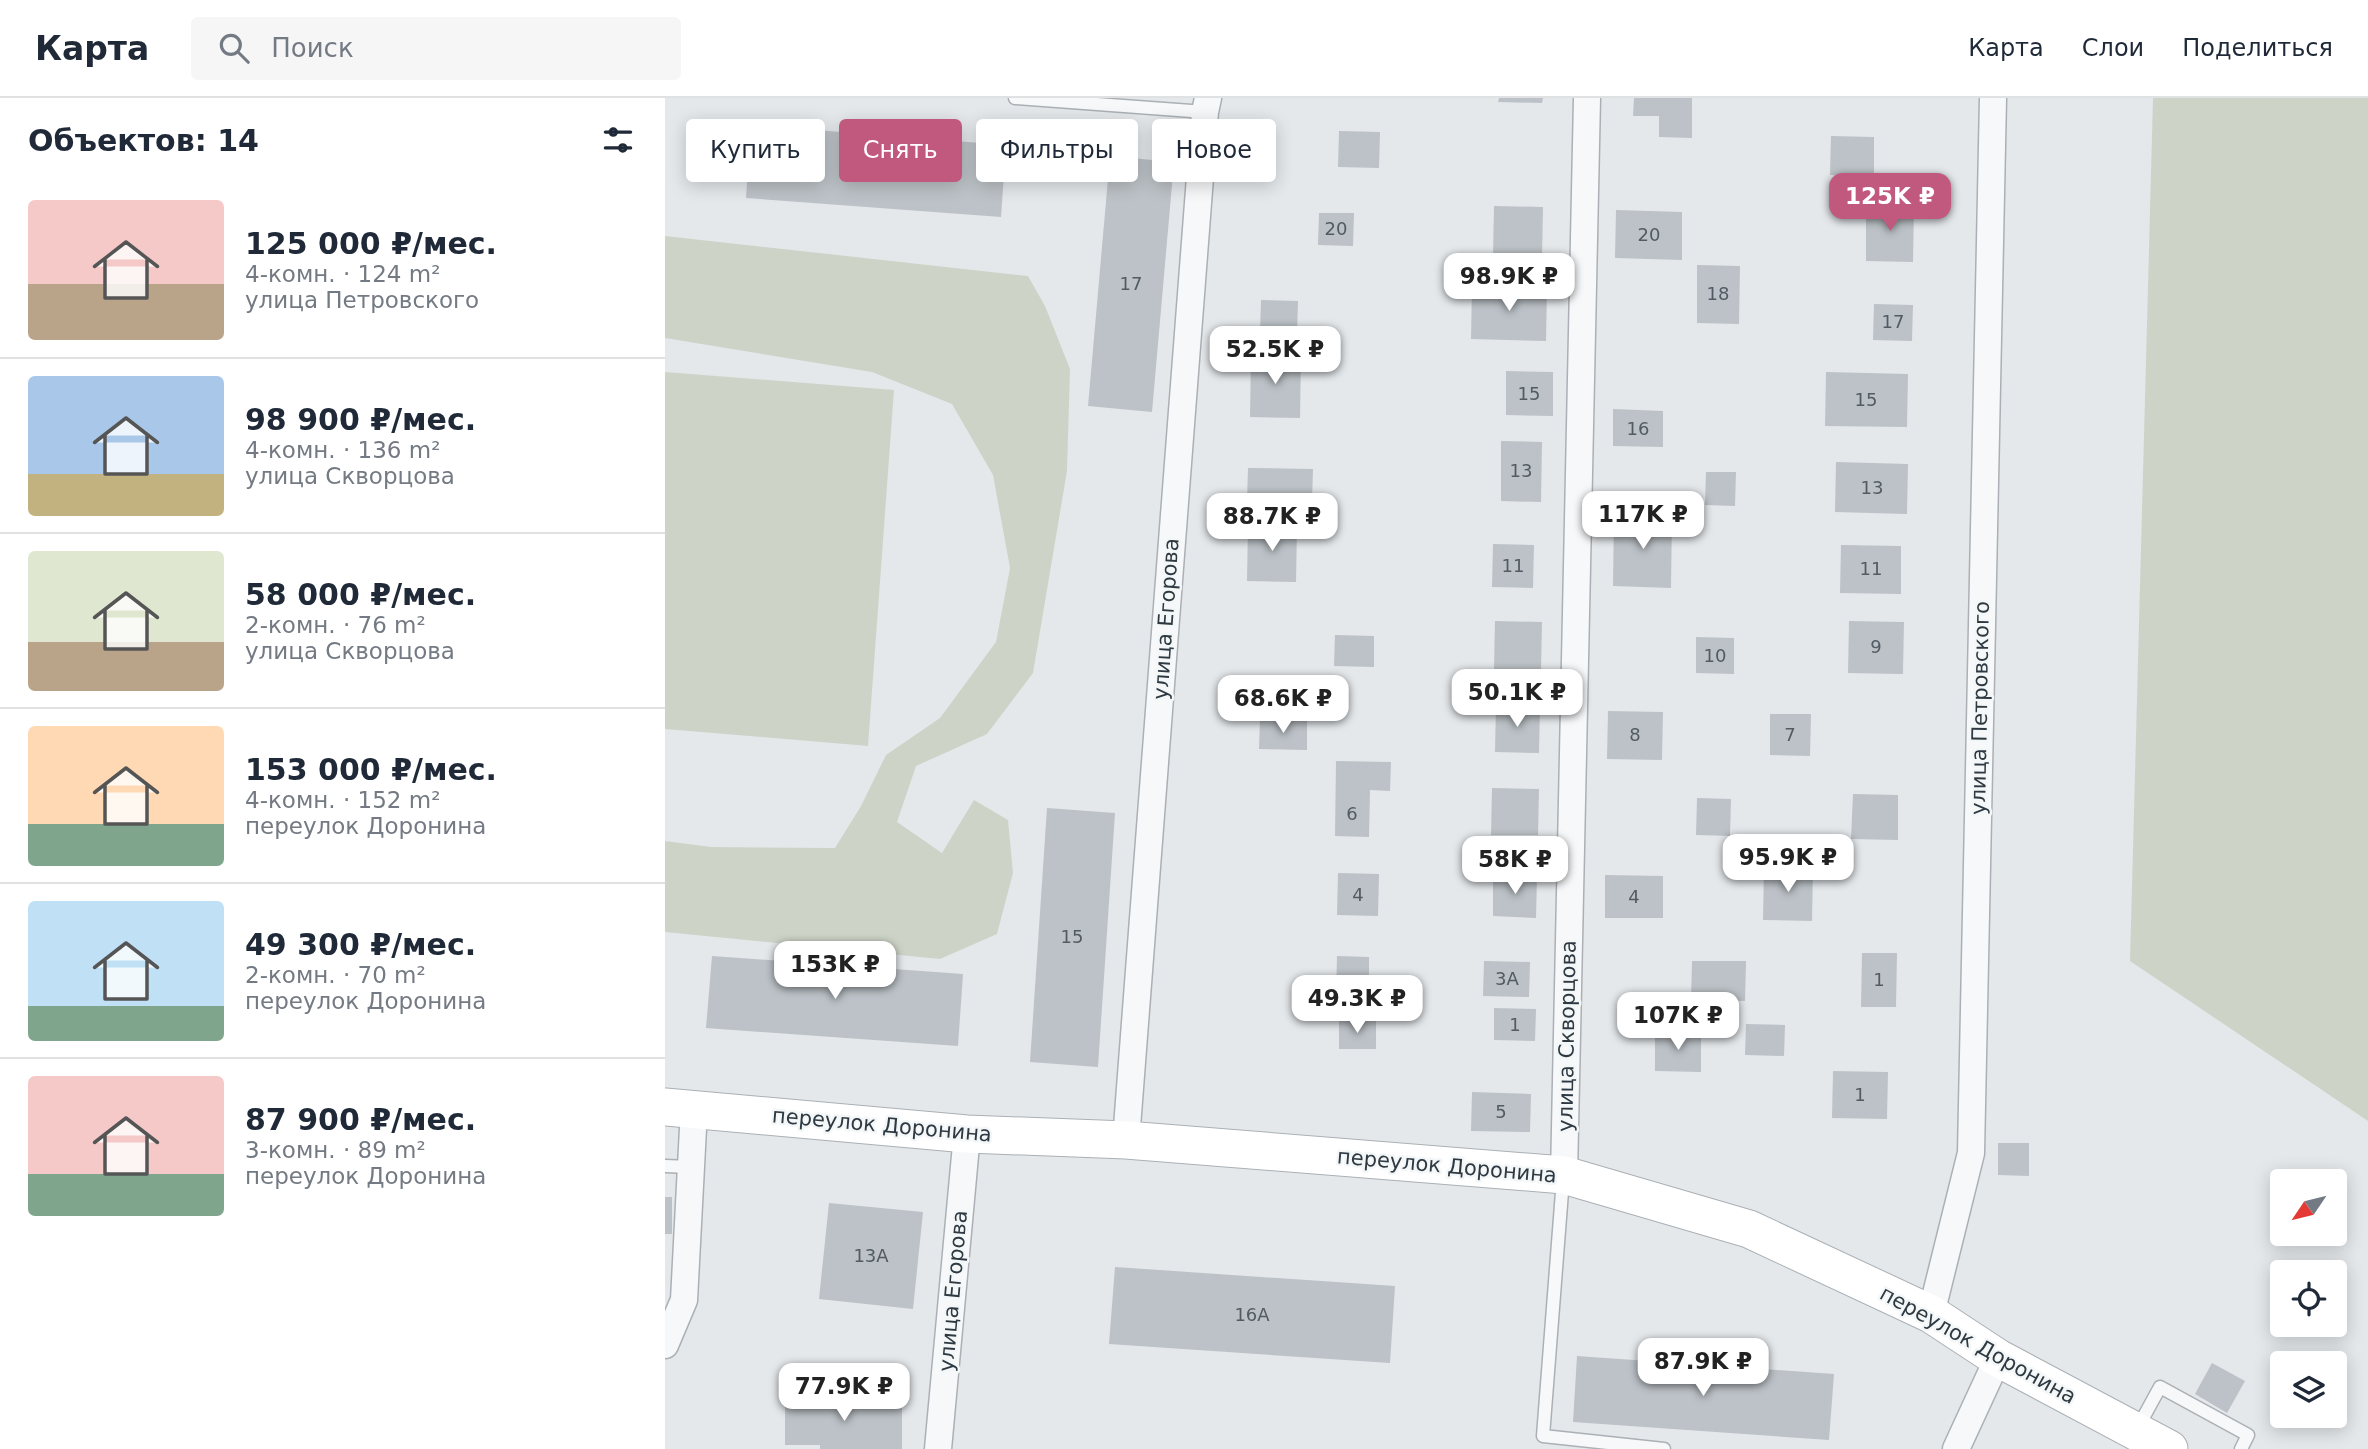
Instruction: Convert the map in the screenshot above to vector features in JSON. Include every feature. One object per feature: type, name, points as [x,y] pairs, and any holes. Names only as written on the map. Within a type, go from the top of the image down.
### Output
[{"type":"main road","name":"переулок Доронина","points":[[679,1108],[967,1134],[1126,1140],[1564,1175],[1749,1229],[1931,1314],[1998,1358],[2169,1449]]},
{"type":"street","name":"улица Скворцова","points":[[1564,1175],[1587,98]]},
{"type":"street","name":"улица Петровского","points":[[1931,1314],[1971,1153],[1993,98]]},
{"type":"street","name":"улица Егорова","points":[[1126,1140],[1207,105]]},
{"type":"street","points":[[665,1345],[684,1300],[678,1166],[679,1108]]},
{"type":"street","name":"улица Егорова","points":[[939,1449],[967,1134]]},
{"type":"street","points":[[1956,1449],[1998,1358]]},
{"type":"lane","points":[[1015,98],[1207,105]]},
{"type":"lane","points":[[1564,1175],[1543,1436],[1664,1449]]},
{"type":"lane","points":[[2136,1431],[2160,1387],[2248,1435],[2241,1449]]},
{"type":"shaded area","points":[[2153,98],[2368,98],[2368,1121],[2130,961]]},
{"type":"shaded area","points":[[665,236],[1028,276],[1045,306],[1070,369],[1067,471],[1033,673],[987,734],[916,766],[897,822],[942,853],[974,800],[1008,820],[1013,873],[997,934],[940,959],[665,932],[665,841],[711,847],[835,848],[861,806],[886,755],[940,718],[996,642],[1010,568],[993,475],[952,404],[872,372],[665,338]]},
{"type":"shaded area","points":[[665,372],[894,390],[868,746],[665,729]]},
{"type":"building","points":[[1499,98],[1543,98],[1542,103],[1498,102]]},
{"type":"building","points":[[1634,98],[1692,98],[1692,138],[1659,137],[1659,116],[1633,116]]},
{"type":"building","points":[[825,131],[839,132],[839,182],[962,182],[962,142],[976,143],[976,182],[1003,182],[1001,217],[746,198],[747,182],[825,182]]},
{"type":"building","points":[[1339,131],[1380,132],[1379,168],[1338,167]]},
{"type":"building","points":[[1831,136],[1874,137],[1874,176],[1830,175]]},
{"type":"building","points":[[1138,159],[1152,160],[1152,182],[1172,182],[1152,412],[1088,406],[1108,182],[1138,182]]},
{"type":"building","points":[[1866,204],[1914,205],[1913,262],[1866,261]]},
{"type":"building","points":[[1494,206],[1543,207],[1542,260],[1493,258]]},
{"type":"building","points":[[1616,210],[1682,212],[1682,260],[1615,258]]},
{"type":"building","points":[[1319,213],[1354,213],[1353,246],[1318,245]]},
{"type":"building","points":[[1697,265],[1740,266],[1739,324],[1697,323]]},
{"type":"building","points":[[1472,286],[1547,287],[1546,341],[1471,339]]},
{"type":"building","points":[[1261,300],[1298,301],[1297,333],[1260,333]]},
{"type":"building","points":[[1874,304],[1913,305],[1912,341],[1873,340]]},
{"type":"building","points":[[1251,355],[1301,356],[1300,418],[1250,417]]},
{"type":"building","points":[[1506,371],[1553,372],[1553,416],[1506,415]]},
{"type":"building","points":[[1826,372],[1908,374],[1907,427],[1825,426]]},
{"type":"building","points":[[1613,409],[1663,411],[1663,447],[1613,446]]},
{"type":"building","points":[[1501,441],[1542,442],[1541,502],[1501,501]]},
{"type":"building","points":[[1836,462],[1908,464],[1907,514],[1835,512]]},
{"type":"building","points":[[1248,468],[1313,469],[1312,502],[1247,501]]},
{"type":"building","points":[[1706,472],[1736,472],[1735,506],[1705,505]]},
{"type":"building","points":[[1614,515],[1672,516],[1671,588],[1613,586]]},
{"type":"building","points":[[1248,524],[1297,526],[1296,582],[1247,581]]},
{"type":"building","points":[[1493,544],[1534,545],[1533,588],[1492,587]]},
{"type":"building","points":[[1841,545],[1901,546],[1901,594],[1840,593]]},
{"type":"building","points":[[1495,621],[1542,622],[1541,671],[1494,670]]},
{"type":"building","points":[[1849,621],[1904,622],[1903,674],[1848,673]]},
{"type":"building","points":[[1335,635],[1374,636],[1374,667],[1334,666]]},
{"type":"building","points":[[1696,637],[1734,638],[1734,674],[1696,673]]},
{"type":"building","points":[[1496,705],[1540,706],[1539,753],[1495,752]]},
{"type":"building","points":[[1608,711],[1663,712],[1662,760],[1607,759]]},
{"type":"building","points":[[1770,714],[1811,714],[1810,756],[1770,755]]},
{"type":"building","points":[[1260,719],[1307,720],[1307,750],[1259,749]]},
{"type":"building","points":[[1336,761],[1391,762],[1390,791],[1370,790],[1369,837],[1335,836]]},
{"type":"building","points":[[1492,788],[1539,789],[1538,835],[1491,835]]},
{"type":"building","points":[[1853,794],[1898,795],[1898,840],[1851,839]]},
{"type":"building","points":[[1697,798],[1731,799],[1730,836],[1696,835]]},
{"type":"building","points":[[1047,808],[1115,813],[1098,1067],[1030,1062]]},
{"type":"building","points":[[1764,866],[1813,867],[1812,921],[1763,920]]},
{"type":"building","points":[[1338,873],[1379,874],[1378,916],[1337,915]]},
{"type":"building","points":[[1493,874],[1537,875],[1536,918],[1493,916]]},
{"type":"building","points":[[1605,875],[1663,876],[1663,918],[1605,918]]},
{"type":"building","points":[[1862,953],[1897,953],[1896,1007],[1861,1007]]},
{"type":"building","points":[[712,956],[963,974],[958,1046],[706,1028]]},
{"type":"building","points":[[1337,956],[1369,957],[1369,997],[1336,996]]},
{"type":"building","points":[[1484,961],[1530,962],[1529,997],[1483,996]]},
{"type":"building","points":[[1692,961],[1746,961],[1745,1001],[1691,1000]]},
{"type":"building","points":[[1494,1008],[1536,1009],[1535,1041],[1494,1040]]},
{"type":"building","points":[[1339,1020],[1376,1021],[1376,1049],[1339,1049]]},
{"type":"building","points":[[1746,1024],[1785,1025],[1784,1056],[1745,1055]]},
{"type":"building","points":[[1655,1033],[1701,1034],[1701,1072],[1655,1071]]},
{"type":"building","points":[[1833,1071],[1888,1072],[1887,1119],[1832,1118]]},
{"type":"building","points":[[1472,1092],[1531,1094],[1530,1132],[1471,1131]]},
{"type":"building","points":[[1998,1143],[2029,1143],[2029,1176],[1998,1175]]},
{"type":"building","points":[[665,1197],[672,1197],[672,1234],[665,1234]]},
{"type":"building","points":[[829,1203],[923,1212],[913,1309],[819,1299]]},
{"type":"building","points":[[1115,1267],[1395,1286],[1390,1363],[1109,1344]]},
{"type":"building","points":[[1577,1356],[1834,1374],[1829,1440],[1573,1422]]},
{"type":"building","points":[[2212,1363],[2245,1381],[2227,1413],[2195,1394]]},
{"type":"building","points":[[785,1397],[902,1398],[902,1449],[820,1449],[820,1445],[785,1445]]}]
